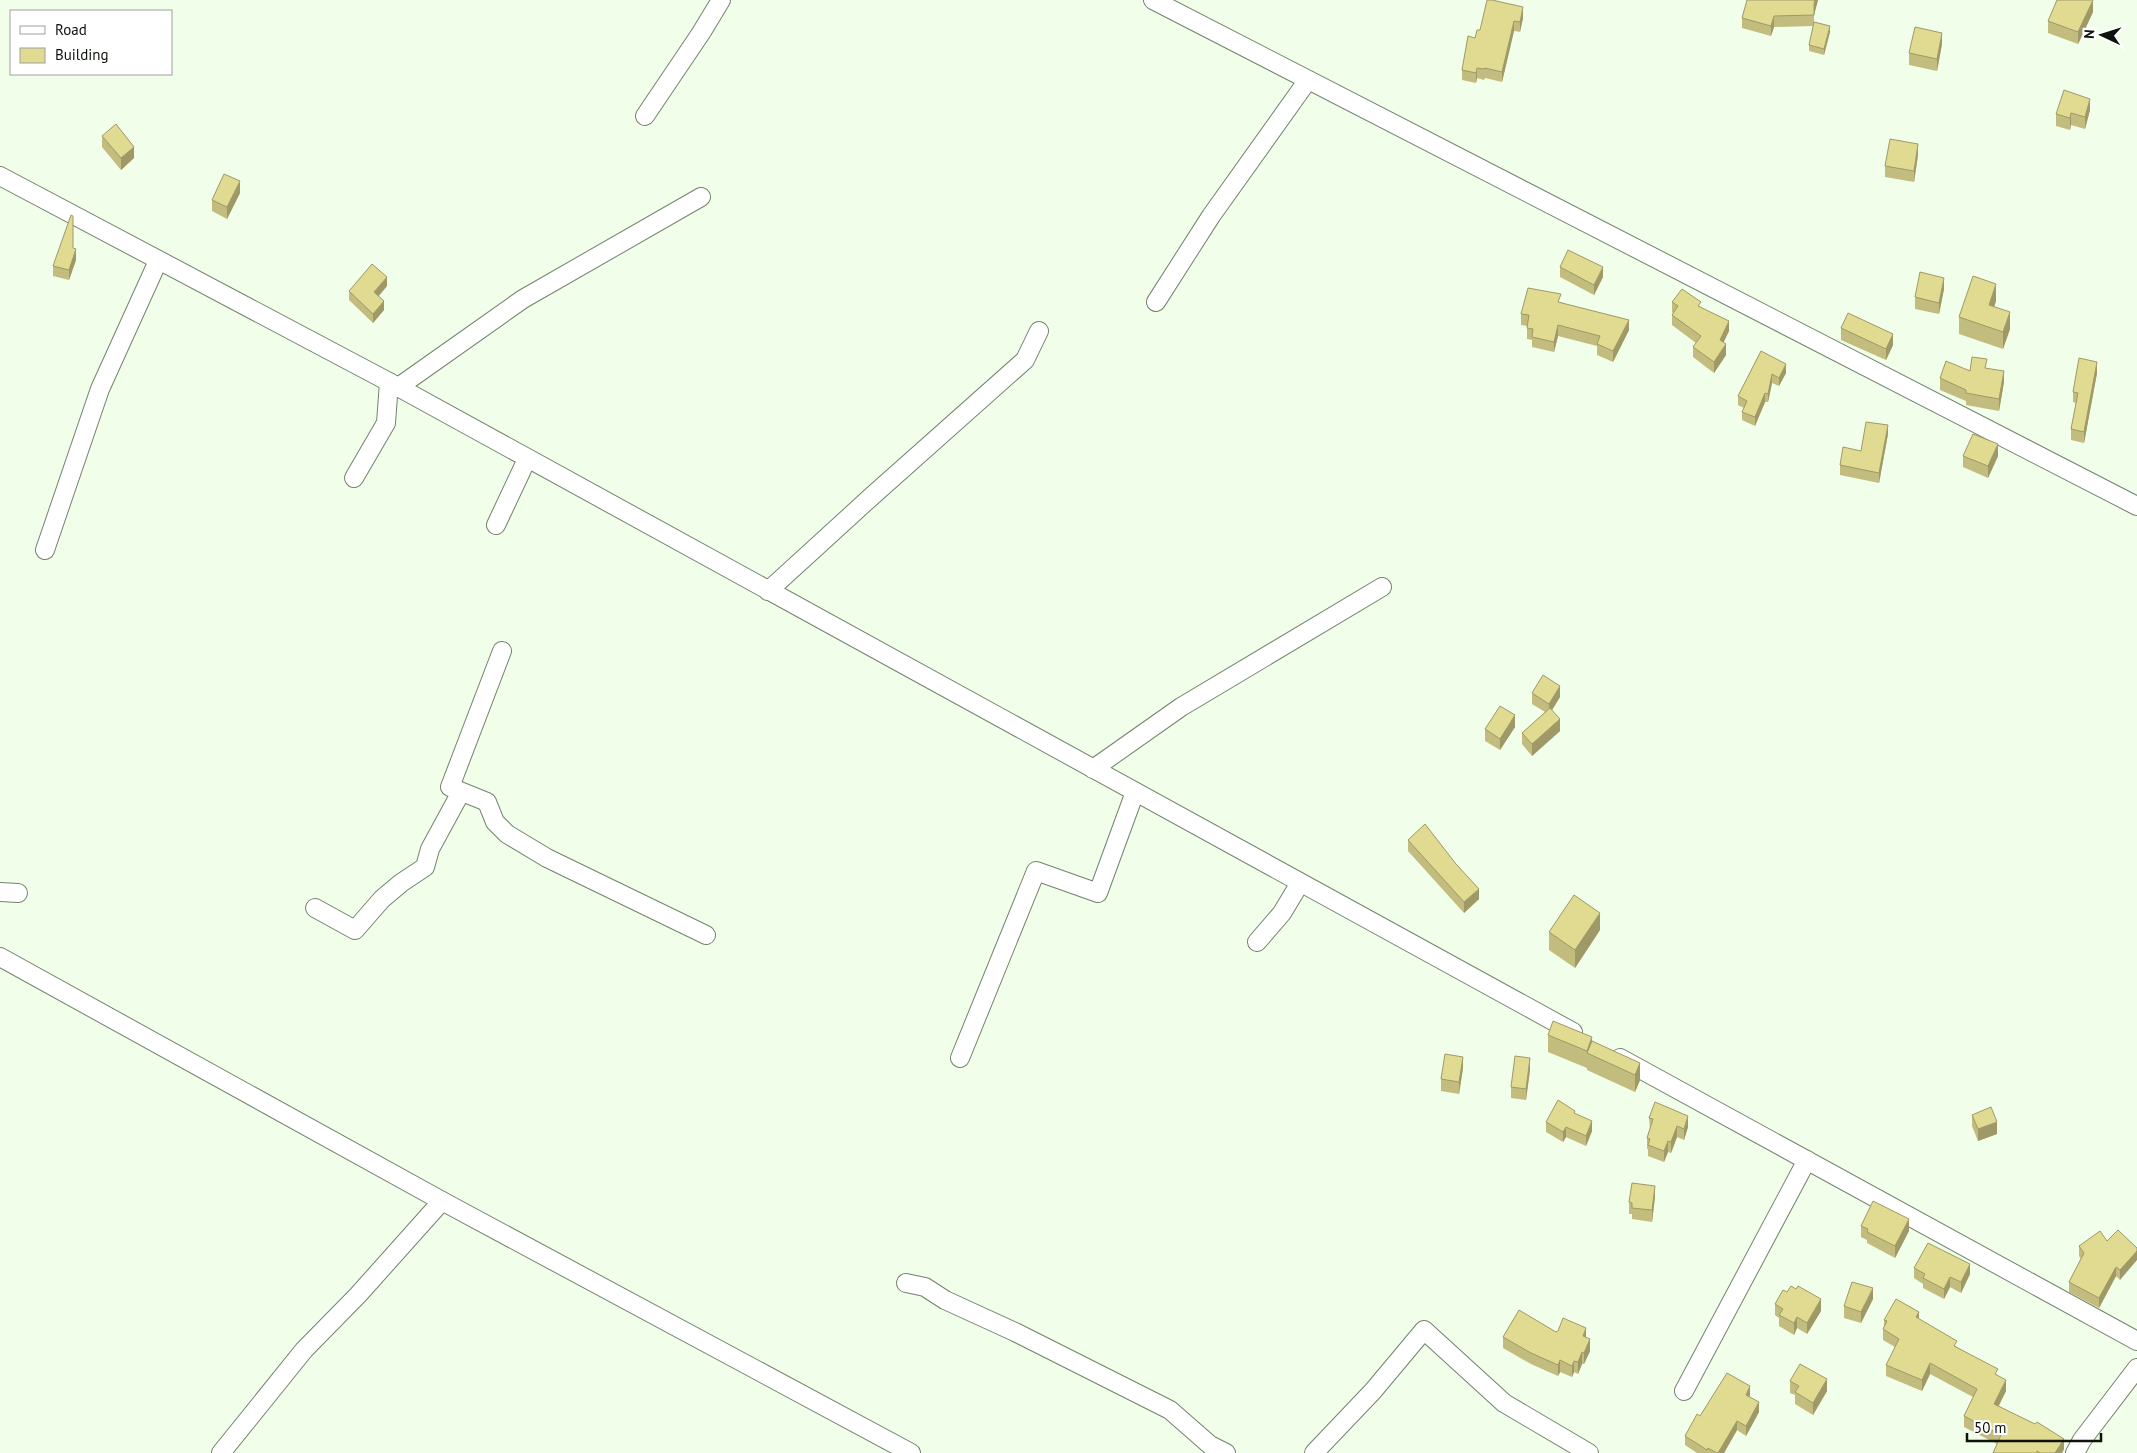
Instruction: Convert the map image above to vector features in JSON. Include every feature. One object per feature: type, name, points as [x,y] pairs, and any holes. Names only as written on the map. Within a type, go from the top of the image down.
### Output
[{"type":"street","points":[[645,116],[721,0]]},
{"type":"street","points":[[1153,0],[2137,506]]},
{"type":"street","points":[[1156,302],[1211,216],[1308,80]]},
{"type":"street","points":[[0,176],[393,385],[1588,1040]]},
{"type":"street","points":[[354,478],[386,423],[393,385],[523,299],[701,197]]},
{"type":"street","points":[[45,550],[100,389],[158,261]]},
{"type":"street","points":[[768,592],[1025,360],[1039,331]]},
{"type":"street","points":[[496,525],[527,459]]},
{"type":"street","points":[[1094,769],[1181,707],[1382,587]]},
{"type":"street","points":[[502,651],[450,787],[487,802],[495,822],[507,834],[539,853],[706,935]]},
{"type":"street","points":[[315,908],[355,930],[382,899],[425,867],[430,849],[461,792]]},
{"type":"street","points":[[960,1058],[1036,871],[1098,893],[1135,792]]},
{"type":"street","points":[[1257,942],[1282,913],[1300,883]]},
{"type":"street","points":[[0,892],[18,893]]},
{"type":"street","points":[[0,957],[442,1201],[911,1453]]},
{"type":"street","points":[[1605,1050],[2137,1341]]},
{"type":"street","points":[[1684,1391],[1807,1160]]},
{"type":"street","points":[[221,1453],[304,1350],[358,1295],[442,1201]]},
{"type":"street","points":[[906,1283],[925,1287],[945,1300],[1015,1332],[1170,1410],[1210,1445],[1226,1453]]},
{"type":"street","points":[[1315,1453],[1373,1391],[1424,1330],[1504,1403],[1589,1453]]},
{"type":"street","points":[[2075,1453],[2082,1440],[2137,1368]]},
{"type":"building","points":[[1487,0],[1523,7],[1520,22],[1514,21],[1502,72],[1485,68],[1477,68],[1476,73],[1462,70],[1468,36],[1475,38],[1477,30],[1480,30]]},
{"type":"building","points":[[1747,0],[1815,0],[1814,15],[1774,16],[1771,26],[1742,18]]},
{"type":"building","points":[[2057,0],[2093,0],[2078,32],[2048,21]]},
{"type":"building","points":[[1814,22],[1830,26],[1824,49],[1809,45]]},
{"type":"building","points":[[1915,27],[1942,33],[1937,59],[1909,53]]},
{"type":"building","points":[[2064,90],[2090,99],[2085,117],[2071,113],[2070,118],[2056,114]]},
{"type":"building","points":[[116,124],[134,147],[121,158],[102,136]]},
{"type":"building","points":[[1890,139],[1918,144],[1914,171],[1885,166]]},
{"type":"building","points":[[224,174],[240,181],[227,207],[212,200]]},
{"type":"building","points":[[71,215],[73,216],[73,248],[76,249],[69,270],[53,266]]},
{"type":"building","points":[[1568,250],[1603,267],[1594,285],[1560,267]]},
{"type":"building","points":[[372,264],[387,277],[374,292],[384,301],[373,314],[349,291]]},
{"type":"building","points":[[1920,272],[1944,278],[1939,303],[1915,297]]},
{"type":"building","points":[[1973,276],[1996,284],[1989,305],[2010,312],[2003,332],[1959,317]]},
{"type":"building","points":[[1528,288],[1561,294],[1558,302],[1629,320],[1613,351],[1597,344],[1600,336],[1558,325],[1554,342],[1532,337],[1533,329],[1527,328],[1529,315],[1521,314]]},
{"type":"building","points":[[1682,289],[1701,302],[1698,306],[1729,321],[1720,340],[1726,344],[1714,362],[1693,347],[1701,336],[1672,315],[1678,306],[1672,302]]},
{"type":"building","points":[[1848,313],[1893,334],[1886,349],[1841,328]]},
{"type":"building","points":[[1761,351],[1786,364],[1779,378],[1772,374],[1768,394],[1765,393],[1755,417],[1742,412],[1747,401],[1738,396]]},
{"type":"building","points":[[1972,357],[1987,359],[1985,368],[2004,371],[1999,399],[1966,393],[1966,390],[1940,378],[1946,361],[1970,371]]},
{"type":"building","points":[[2079,358],[2097,362],[2084,432],[2071,429],[2078,393],[2073,392]]},
{"type":"building","points":[[1866,422],[1888,425],[1879,473],[1840,465],[1843,447],[1861,451]]},
{"type":"building","points":[[1973,434],[1998,444],[1988,466],[1963,456]]},
{"type":"building","points":[[1543,675],[1560,686],[1549,704],[1532,693]]},
{"type":"building","points":[[1500,706],[1515,715],[1500,739],[1485,729]]},
{"type":"building","points":[[1550,708],[1560,719],[1532,744],[1522,733]]},
{"type":"building","points":[[1425,824],[1456,864],[1479,889],[1464,902],[1408,840]]},
{"type":"building","points":[[1574,895],[1600,913],[1575,950],[1549,932]]},
{"type":"building","points":[[1553,1021],[1592,1037],[1587,1051],[1548,1035]]},
{"type":"building","points":[[1592,1041],[1640,1063],[1635,1075],[1587,1053]]},
{"type":"building","points":[[1445,1054],[1463,1057],[1459,1082],[1441,1079]]},
{"type":"building","points":[[1515,1056],[1530,1058],[1526,1089],[1511,1087]]},
{"type":"building","points":[[1558,1100],[1575,1111],[1574,1113],[1592,1121],[1586,1136],[1566,1127],[1563,1132],[1546,1122]]},
{"type":"building","points":[[1655,1102],[1688,1116],[1684,1129],[1677,1126],[1671,1142],[1668,1141],[1664,1151],[1648,1145],[1650,1139],[1647,1138],[1653,1119],[1649,1118]]},
{"type":"building","points":[[1991,1107],[1997,1122],[1978,1129],[1972,1115]]},
{"type":"building","points":[[1632,1183],[1655,1186],[1652,1210],[1632,1208],[1632,1203],[1629,1202]]},
{"type":"building","points":[[1873,1201],[1909,1219],[1895,1246],[1867,1232],[1868,1229],[1861,1226]]},
{"type":"building","points":[[2118,1230],[2137,1248],[2137,1251],[2120,1270],[2116,1267],[2099,1298],[2069,1282],[2084,1253],[2079,1246],[2100,1231],[2107,1241]]},
{"type":"building","points":[[1928,1243],[1970,1264],[1961,1282],[1950,1277],[1944,1289],[1923,1278],[1925,1274],[1914,1268]]},
{"type":"building","points":[[1852,1282],[1873,1288],[1861,1312],[1844,1306]]},
{"type":"building","points":[[1791,1286],[1796,1289],[1798,1286],[1821,1299],[1807,1323],[1797,1317],[1794,1323],[1779,1315],[1783,1309],[1775,1304],[1783,1290],[1787,1292]]},
{"type":"building","points":[[1896,1299],[1919,1312],[1916,1317],[1957,1341],[1954,1346],[1998,1369],[1995,1374],[2006,1380],[1994,1404],[2035,1424],[2037,1422],[2064,1439],[2055,1453],[2040,1453],[2037,1451],[2037,1453],[1993,1453],[2001,1435],[1964,1416],[1977,1389],[1930,1363],[1922,1380],[1886,1365],[1899,1339],[1883,1329],[1887,1321],[1884,1320]]},
{"type":"building","points":[[1519,1310],[1556,1332],[1563,1318],[1586,1328],[1583,1336],[1590,1339],[1578,1362],[1574,1361],[1572,1366],[1560,1360],[1558,1365],[1531,1353],[1503,1337]]},
{"type":"building","points":[[1800,1364],[1827,1379],[1813,1403],[1795,1392],[1799,1386],[1790,1381]]},
{"type":"building","points":[[1727,1373],[1750,1386],[1746,1395],[1759,1402],[1746,1426],[1737,1421],[1717,1453],[1708,1448],[1707,1450],[1685,1436],[1697,1414],[1700,1416]]}]
